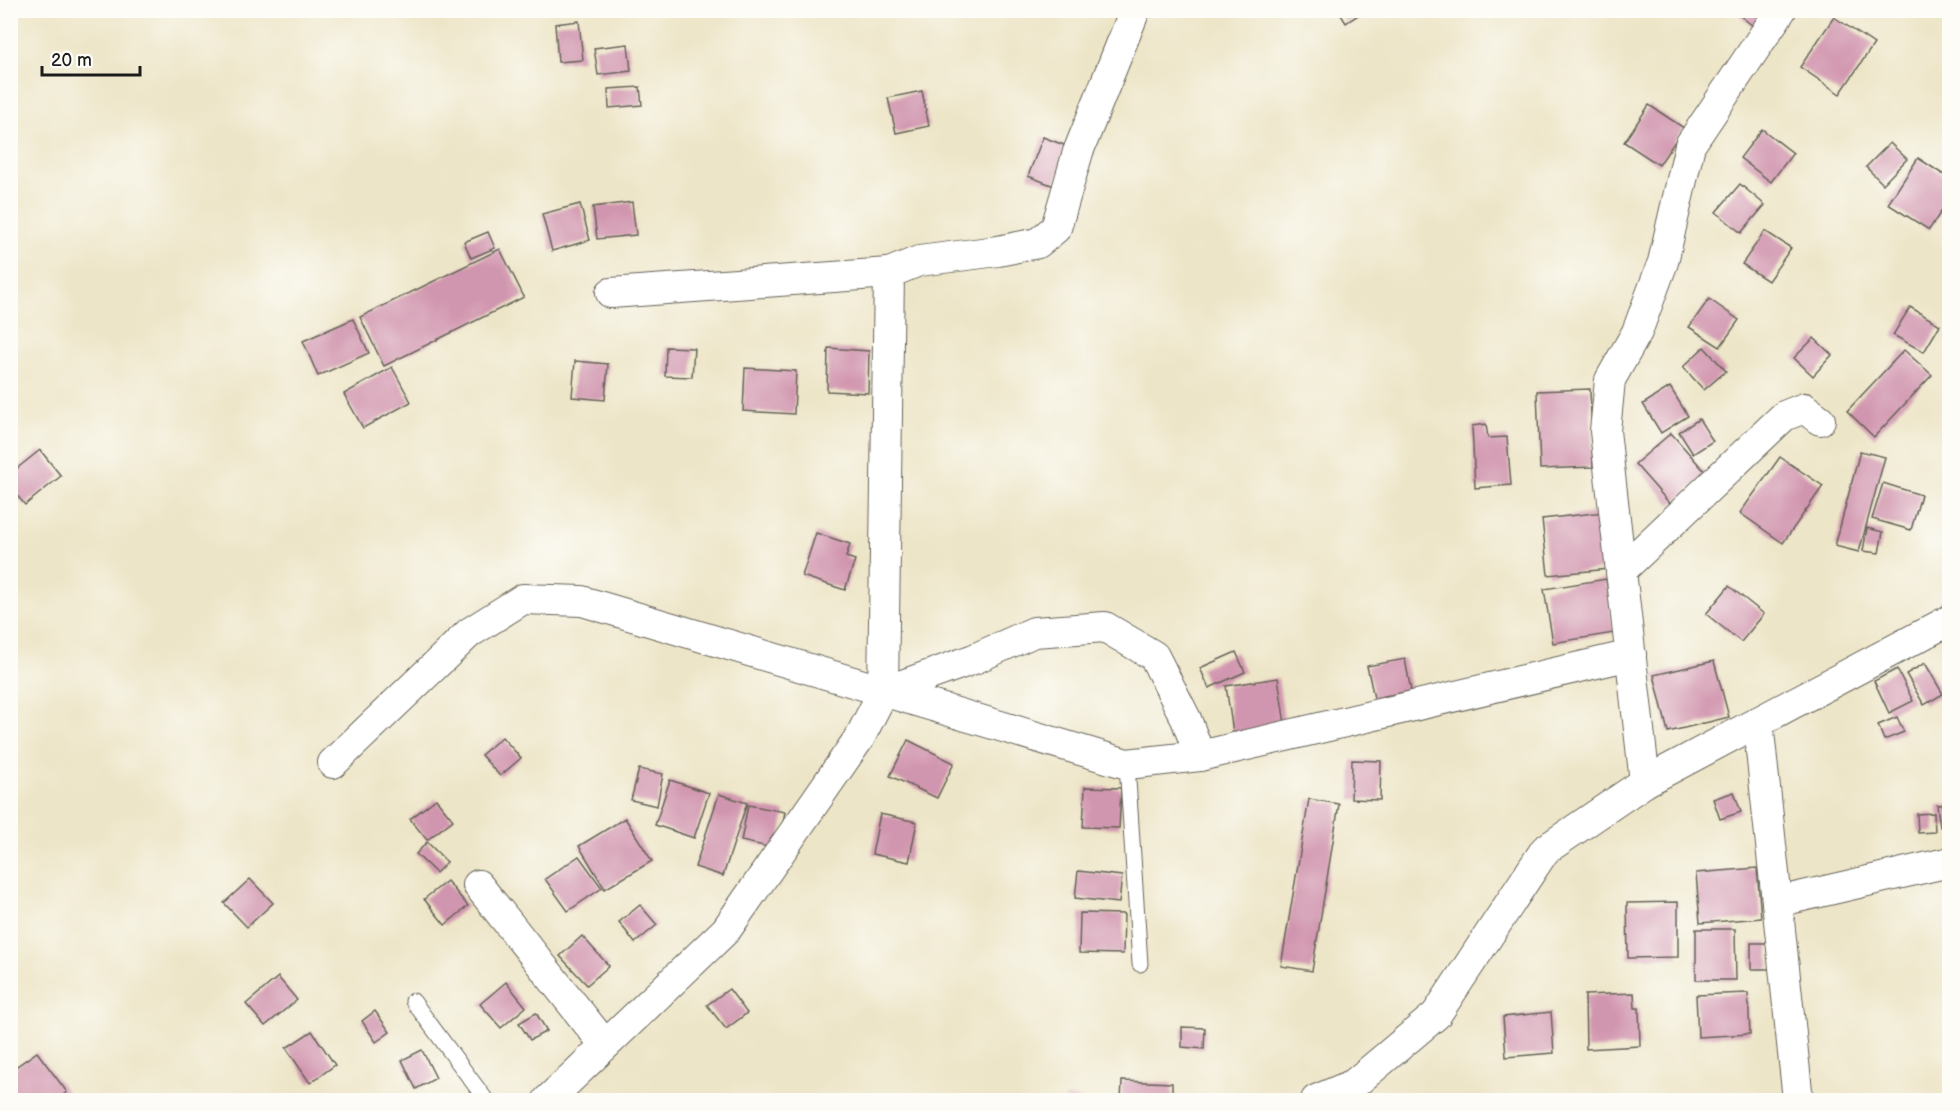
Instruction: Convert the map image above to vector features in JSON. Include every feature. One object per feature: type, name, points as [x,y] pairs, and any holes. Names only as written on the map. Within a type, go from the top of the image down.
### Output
[{"type":"street","points":[[611,293],[889,273],[919,261],[998,251],[1038,243],[1056,228],[1078,152],[1136,10]]},
{"type":"street","points":[[1646,782],[1605,431],[1610,380],[1637,332],[1663,262],[1690,145],[1781,10]]},
{"type":"street","points":[[548,1101],[726,930],[860,737],[883,692],[889,273]]},
{"type":"street","points":[[1621,571],[1784,416],[1804,408],[1820,420]]},
{"type":"street","points":[[333,763],[469,633],[523,600],[582,601],[1127,764],[1200,756],[1631,655]]},
{"type":"street","points":[[1316,1101],[1354,1084],[1436,1016],[1545,849],[1646,782],[1950,620]]},
{"type":"street","points":[[883,692],[974,659],[1034,632],[1105,627],[1154,656],[1186,719],[1200,756]]},
{"type":"street","points":[[1758,722],[1798,1101]]},
{"type":"street","points":[[1777,902],[1950,862]]},
{"type":"street","points":[[478,885],[605,1045]]},
{"type":"lane","points":[[1127,764],[1140,964]]},
{"type":"lane","points":[[412,1001],[486,1101]]},
{"type":"building","points":[[1338,10],[1366,10],[1346,23]]},
{"type":"building","points":[[1733,10],[1772,10],[1758,30]]},
{"type":"building","points":[[1834,17],[1874,44],[1840,94],[1800,67]]},
{"type":"building","points":[[579,21],[583,60],[558,62],[555,24]]},
{"type":"building","points":[[628,44],[631,71],[598,75],[594,48]]},
{"type":"building","points":[[640,87],[642,105],[609,108],[608,89]]},
{"type":"building","points":[[922,91],[929,126],[896,133],[888,98]]},
{"type":"building","points":[[1649,105],[1684,128],[1659,165],[1624,142]]},
{"type":"building","points":[[1762,129],[1793,153],[1771,182],[1740,158]]},
{"type":"building","points":[[1043,137],[1069,147],[1054,186],[1028,176]]},
{"type":"building","points":[[1890,143],[1907,159],[1883,184],[1866,167]]},
{"type":"building","points":[[1918,158],[1950,179],[1950,198],[1929,230],[1888,204]]},
{"type":"building","points":[[1740,184],[1765,205],[1741,233],[1716,212]]},
{"type":"building","points":[[632,202],[636,235],[597,239],[593,207]]},
{"type":"building","points":[[580,204],[590,240],[552,251],[542,214]]},
{"type":"building","points":[[1765,231],[1791,248],[1768,281],[1742,264]]},
{"type":"building","points":[[488,232],[495,248],[471,258],[464,242]]},
{"type":"building","points":[[500,249],[524,297],[384,366],[360,317]]},
{"type":"building","points":[[1709,299],[1739,320],[1720,347],[1689,327]]},
{"type":"building","points":[[1910,307],[1940,325],[1924,352],[1893,335]]},
{"type":"building","points":[[353,319],[369,353],[318,376],[303,341]]},
{"type":"building","points":[[1814,338],[1832,355],[1813,376],[1794,358]]},
{"type":"building","points":[[666,347],[694,348],[692,377],[665,376]]},
{"type":"building","points":[[1704,347],[1726,371],[1704,390],[1683,367]]},
{"type":"building","points":[[828,348],[869,351],[868,393],[827,391]]},
{"type":"building","points":[[1904,350],[1932,375],[1874,437],[1847,411]]},
{"type":"building","points":[[575,361],[608,364],[605,400],[572,397]]},
{"type":"building","points":[[392,367],[411,402],[363,428],[344,394]]},
{"type":"building","points":[[745,368],[796,371],[794,414],[743,411]]},
{"type":"building","points":[[1670,387],[1688,416],[1661,433],[1643,404]]},
{"type":"building","points":[[1590,389],[1593,467],[1540,469],[1537,391]]},
{"type":"building","points":[[1699,419],[1713,441],[1693,454],[1679,432]]},
{"type":"building","points":[[1486,424],[1488,438],[1507,437],[1511,485],[1475,488],[1472,426]]},
{"type":"building","points":[[1671,433],[1707,474],[1671,505],[1635,464]]},
{"type":"building","points":[[40,450],[61,476],[25,505],[10,487],[10,474]]},
{"type":"building","points":[[1860,451],[1885,457],[1859,552],[1835,546]]},
{"type":"building","points":[[1780,457],[1823,486],[1783,543],[1740,513]]},
{"type":"building","points":[[1883,483],[1921,495],[1911,530],[1872,519]]},
{"type":"building","points":[[1604,512],[1609,569],[1548,575],[1542,519]]},
{"type":"building","points":[[1867,528],[1883,532],[1879,553],[1863,551]]},
{"type":"building","points":[[816,533],[850,544],[846,557],[855,560],[845,590],[802,576]]},
{"type":"building","points":[[1606,579],[1614,633],[1553,643],[1544,589]]},
{"type":"building","points":[[1729,586],[1764,614],[1741,642],[1706,614]]},
{"type":"building","points":[[1236,652],[1245,672],[1209,688],[1200,668]]},
{"type":"building","points":[[1405,659],[1411,691],[1374,698],[1367,666]]},
{"type":"building","points":[[1714,661],[1729,717],[1668,732],[1654,675]]},
{"type":"building","points":[[1925,663],[1943,694],[1924,705],[1906,674]]},
{"type":"building","points":[[1897,669],[1913,701],[1889,713],[1874,681]]},
{"type":"building","points":[[1278,678],[1286,731],[1234,739],[1226,686]]},
{"type":"building","points":[[1897,717],[1904,732],[1884,740],[1878,725]]},
{"type":"building","points":[[502,737],[521,758],[500,776],[481,755]]},
{"type":"building","points":[[908,740],[954,763],[937,798],[890,776]]},
{"type":"building","points":[[1352,760],[1381,761],[1380,800],[1351,799]]},
{"type":"building","points":[[639,769],[663,774],[657,806],[631,800]]},
{"type":"building","points":[[670,780],[709,793],[694,838],[655,825]]},
{"type":"building","points":[[1085,787],[1121,788],[1119,828],[1083,827]]},
{"type":"building","points":[[1734,792],[1741,812],[1720,819],[1713,799]]},
{"type":"building","points":[[719,794],[747,803],[723,876],[695,867]]},
{"type":"building","points":[[436,799],[453,820],[427,840],[410,819]]},
{"type":"building","points":[[1309,799],[1339,804],[1312,971],[1281,966]]},
{"type":"building","points":[[1950,804],[1950,826],[1940,827],[1937,805]]},
{"type":"building","points":[[748,805],[785,812],[778,849],[741,841]]},
{"type":"building","points":[[1934,813],[1935,832],[1918,833],[1917,814]]},
{"type":"building","points":[[880,814],[917,822],[909,862],[872,854]]},
{"type":"building","points":[[625,818],[652,861],[605,889],[579,846]]},
{"type":"building","points":[[427,842],[447,862],[436,873],[416,854]]},
{"type":"building","points":[[579,856],[602,888],[568,911],[545,879]]},
{"type":"building","points":[[1757,868],[1761,918],[1700,923],[1696,873]]},
{"type":"building","points":[[1078,871],[1122,876],[1119,903],[1075,898]]},
{"type":"building","points":[[250,879],[273,903],[247,927],[224,903]]},
{"type":"building","points":[[447,881],[468,906],[445,925],[424,899]]},
{"type":"building","points":[[1678,902],[1678,957],[1628,958],[1627,903]]},
{"type":"building","points":[[640,905],[657,925],[635,943],[619,922]]},
{"type":"building","points":[[1080,913],[1124,914],[1123,954],[1079,953]]},
{"type":"building","points":[[1696,929],[1735,929],[1736,980],[1696,980]]},
{"type":"building","points":[[582,936],[609,966],[587,985],[560,956]]},
{"type":"building","points":[[1751,943],[1769,943],[1769,969],[1751,969]]},
{"type":"building","points":[[278,977],[297,1000],[265,1026],[246,1004]]},
{"type":"building","points":[[506,982],[526,1007],[501,1028],[480,1004]]},
{"type":"building","points":[[729,989],[747,1013],[726,1029],[707,1005]]},
{"type":"building","points":[[1634,993],[1635,1008],[1639,1008],[1640,1046],[1586,1049],[1585,995]]},
{"type":"building","points":[[1748,993],[1750,1034],[1698,1037],[1696,995]]},
{"type":"building","points":[[375,1011],[390,1032],[376,1042],[362,1021]]},
{"type":"building","points":[[1551,1012],[1554,1053],[1506,1057],[1503,1017]]},
{"type":"building","points":[[536,1013],[547,1031],[530,1040],[519,1023]]},
{"type":"building","points":[[1182,1027],[1205,1028],[1204,1049],[1182,1047]]},
{"type":"building","points":[[312,1031],[335,1065],[310,1083],[286,1048]]},
{"type":"building","points":[[422,1050],[436,1078],[416,1089],[402,1060]]},
{"type":"building","points":[[37,1052],[67,1092],[56,1100],[14,1100],[10,1096],[10,1071]]},
{"type":"building","points":[[1122,1081],[1172,1083],[1172,1100],[1121,1100]]},
{"type":"building","points":[[1066,1097],[1083,1099],[1083,1100],[1065,1100]]}]
